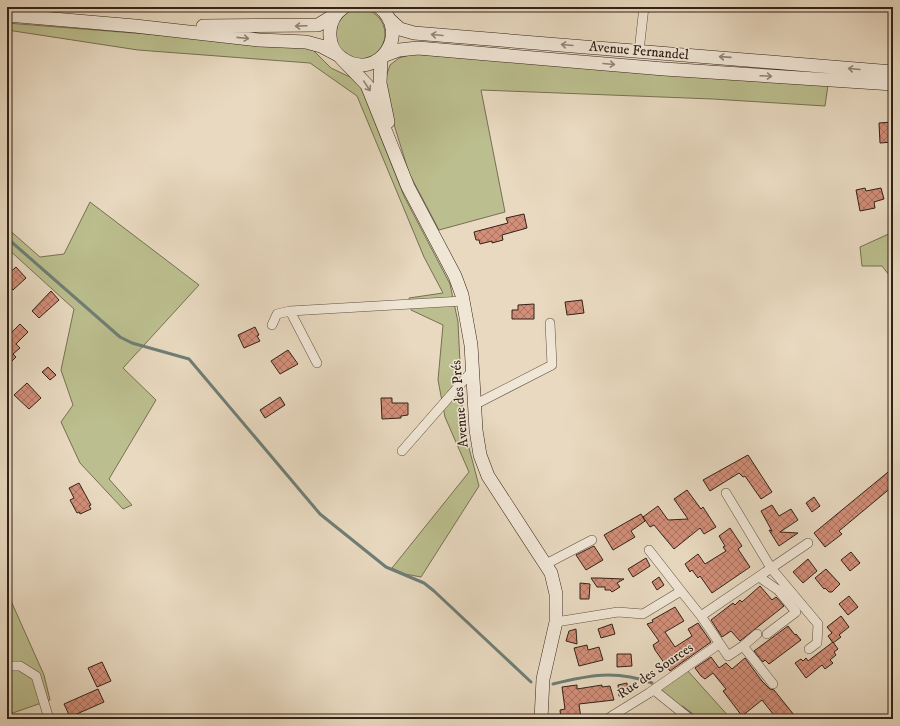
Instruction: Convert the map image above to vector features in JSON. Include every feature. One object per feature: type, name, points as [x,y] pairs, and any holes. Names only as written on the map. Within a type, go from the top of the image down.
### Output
[{"type":"main road","name":"Avenue Fernandel","points":[[379,7],[400,29],[414,33],[893,72]]},
{"type":"main road","points":[[135,26],[318,25],[340,10]]},
{"type":"main road","points":[[339,56],[333,48],[330,30],[340,10]]},
{"type":"main road","points":[[7,15],[135,26],[259,40],[306,42],[321,46],[339,56]]},
{"type":"main road","points":[[382,57],[390,48],[393,38],[393,28],[390,19]]},
{"type":"main road","name":"Avenue Fernandel","points":[[339,56],[350,63],[361,65],[371,64],[382,57],[399,50],[418,48],[680,70],[893,84]]},
{"type":"main road","name":"Avenue des Prés","points":[[339,56],[367,85],[393,153],[408,187],[455,276],[463,301],[470,345],[476,430],[480,455],[488,476],[551,572],[556,594],[556,622],[543,679],[541,719]]},
{"type":"main road","name":"Avenue des Prés","points":[[382,57],[380,83],[393,153]]},
{"type":"street","points":[[639,51],[644,7]]},
{"type":"street","points":[[272,325],[277,314],[290,311],[463,301]]},
{"type":"street","points":[[290,311],[317,363]]},
{"type":"street","points":[[474,405],[552,365],[550,323]]},
{"type":"street","points":[[402,451],[472,371]]},
{"type":"street","points":[[726,493],[771,568],[818,624],[817,642],[809,648]]},
{"type":"street","points":[[546,564],[592,540]]},
{"type":"street","points":[[701,616],[808,544]]},
{"type":"street","points":[[649,550],[701,616],[728,656],[757,634]]},
{"type":"street","points":[[759,577],[778,590],[796,612],[768,634]]},
{"type":"street","points":[[556,622],[618,612],[643,614],[681,591]]},
{"type":"street","name":"Rue des Sources","points":[[607,719],[654,690],[719,644]]},
{"type":"street","points":[[743,646],[773,684]]},
{"type":"street","points":[[7,666],[20,666],[36,676],[49,719]]},
{"type":"street","points":[[654,690],[690,719]]},
{"type":"green space","points":[[360,9],[370,11],[378,16],[383,24],[385,34],[383,44],[378,52],[370,57],[360,59],[350,57],[342,52],[337,44],[335,34],[337,24],[342,16],[350,11]]},
{"type":"green space","points":[[7,23],[299,46],[312,49],[331,68],[352,78],[361,88],[404,196],[450,284],[458,322],[463,425],[479,486],[421,577],[405,574],[392,568],[469,472],[445,417],[438,380],[443,325],[411,310],[409,298],[443,293],[424,257],[357,96],[310,63],[138,50],[7,30]]},
{"type":"green space","points":[[413,54],[828,85],[825,106],[713,99],[481,90],[505,212],[439,230],[409,173],[392,118],[385,80],[390,65],[399,58]]},
{"type":"green space","points":[[90,202],[199,285],[123,368],[156,400],[109,479],[132,505],[123,509],[80,463],[61,422],[73,405],[61,370],[74,309],[7,248],[7,228],[40,257],[64,254]]},
{"type":"green space","points":[[893,232],[893,280],[882,266],[862,266],[860,247]]},
{"type":"green space","points":[[7,592],[44,675],[50,700],[7,715]]},
{"type":"green space","points":[[687,670],[731,719],[694,719],[658,690]]},
{"type":"building","points":[[893,122],[893,142],[880,143],[879,123]]},
{"type":"building","points":[[865,188],[866,191],[881,188],[884,199],[874,202],[875,208],[860,211],[856,190]]},
{"type":"building","points":[[524,214],[527,228],[502,235],[503,240],[492,243],[492,241],[480,244],[479,240],[476,240],[474,232],[508,223],[506,218]]},
{"type":"building","points":[[16,267],[26,278],[13,290],[7,283],[7,275]]},
{"type":"building","points":[[51,291],[59,300],[39,318],[32,311]]},
{"type":"building","points":[[582,300],[584,313],[567,315],[565,302]]},
{"type":"building","points":[[534,304],[534,319],[512,319],[512,310],[518,310],[518,305]]},
{"type":"building","points":[[20,324],[28,332],[16,344],[20,348],[13,354],[16,357],[7,366],[7,337]]},
{"type":"building","points":[[255,327],[260,341],[244,348],[238,335]]},
{"type":"building","points":[[288,350],[298,364],[280,374],[271,361]]},
{"type":"building","points":[[48,367],[56,375],[50,380],[42,372]]},
{"type":"building","points":[[27,383],[41,398],[29,409],[14,395]]},
{"type":"building","points":[[280,397],[285,405],[265,418],[260,410]]},
{"type":"building","points":[[381,398],[392,398],[392,403],[408,403],[408,415],[401,416],[401,418],[382,419]]},
{"type":"building","points":[[748,455],[772,492],[761,499],[745,476],[743,477],[739,473],[710,491],[703,480]]},
{"type":"building","points":[[893,468],[893,486],[839,531],[842,534],[825,547],[814,533]]},
{"type":"building","points":[[79,483],[91,505],[89,506],[91,509],[80,514],[79,512],[77,513],[70,500],[74,498],[69,488]]},
{"type":"building","points":[[687,490],[701,509],[703,507],[716,527],[704,534],[700,528],[674,549],[654,525],[650,527],[643,517],[658,506],[668,520],[688,519],[674,499]]},
{"type":"building","points":[[814,497],[820,506],[812,512],[806,503]]},
{"type":"building","points":[[772,505],[779,516],[791,509],[798,520],[780,532],[798,533],[779,546],[769,530],[772,531],[761,511]]},
{"type":"building","points":[[641,514],[645,521],[631,531],[635,537],[613,550],[604,535]]},
{"type":"building","points":[[730,528],[742,546],[738,549],[750,567],[712,593],[700,576],[698,578],[692,570],[690,572],[685,564],[698,554],[705,564],[726,551],[723,547],[725,546],[719,536]]},
{"type":"building","points":[[594,546],[603,560],[586,570],[576,555]]},
{"type":"building","points":[[851,552],[860,563],[850,571],[841,560]]},
{"type":"building","points":[[646,558],[650,566],[633,577],[628,569]]},
{"type":"building","points":[[808,559],[817,571],[803,583],[793,572]]},
{"type":"building","points":[[826,569],[840,584],[832,592],[829,592],[825,588],[824,589],[815,578]]},
{"type":"building","points":[[659,577],[664,585],[657,590],[652,582]]},
{"type":"building","points":[[591,578],[624,579],[617,583],[620,587],[612,592],[610,590],[605,590],[605,587],[597,587]]},
{"type":"building","points":[[580,583],[590,584],[589,599],[580,599]]},
{"type":"building","points":[[760,586],[772,600],[776,597],[784,606],[740,641],[731,631],[722,637],[711,620],[733,603],[735,605],[740,600],[742,602]]},
{"type":"building","points":[[849,596],[858,607],[848,615],[839,604]]},
{"type":"building","points":[[675,607],[684,621],[665,632],[675,647],[692,636],[688,629],[698,623],[711,642],[670,671],[655,650],[653,645],[659,641],[647,624],[653,622],[652,620]]},
{"type":"building","points":[[841,616],[849,627],[839,635],[841,637],[833,643],[828,636],[832,633],[827,627]]},
{"type":"building","points":[[612,624],[615,634],[601,638],[598,629]]},
{"type":"building","points":[[788,626],[801,640],[769,664],[765,660],[763,662],[754,651]]},
{"type":"building","points":[[576,629],[577,644],[566,641],[569,631]]},
{"type":"building","points":[[833,642],[838,649],[834,652],[836,655],[830,660],[833,663],[825,669],[822,665],[806,678],[795,663],[801,659],[803,661],[806,658],[808,661]]},
{"type":"building","points":[[587,645],[588,650],[599,647],[603,660],[579,666],[574,648]]},
{"type":"building","points":[[617,654],[631,654],[632,666],[617,667]]},
{"type":"building","points":[[711,657],[719,668],[726,663],[732,669],[745,658],[762,681],[770,689],[774,690],[794,715],[788,719],[777,719],[762,700],[742,716],[723,691],[726,689],[713,673],[705,679],[695,668]]},
{"type":"building","points":[[102,662],[111,681],[97,687],[88,668]]},
{"type":"building","points":[[627,683],[628,694],[619,696],[618,685]]},
{"type":"building","points":[[577,685],[577,689],[602,685],[602,687],[610,686],[614,700],[579,704],[581,719],[561,719],[560,710],[565,709],[562,687]]},
{"type":"building","points":[[98,689],[104,702],[70,717],[64,704]]},
{"type":"waterway","points":[[7,238],[120,337],[132,343],[189,359],[320,514],[386,567],[424,583],[531,682]]},
{"type":"waterway","points":[[553,684],[579,678],[602,675],[626,676],[652,683]]},
{"type":"waterway","points":[[682,707],[698,719]]}]
